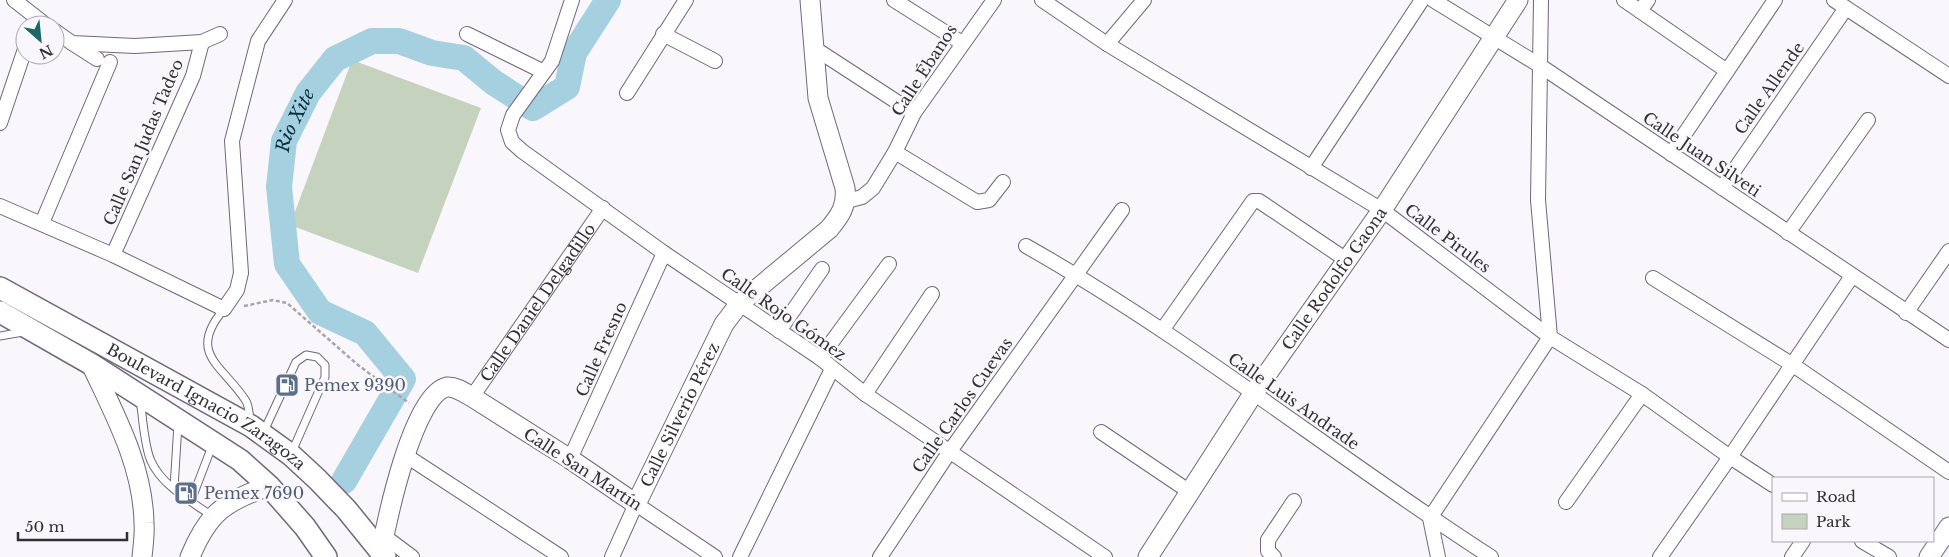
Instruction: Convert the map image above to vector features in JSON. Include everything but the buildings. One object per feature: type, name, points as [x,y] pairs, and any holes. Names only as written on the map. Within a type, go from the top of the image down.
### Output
[{"type":"main road","name":"Boulevard Ignacio Zaragoza","points":[[0,288],[257,430],[291,455],[383,548]]},
{"type":"main road","name":"Boulevard Ignacio Zaragoza","points":[[0,312],[91,364],[240,460],[269,486],[305,527],[326,557]]},
{"type":"street","points":[[14,0],[34,15]]},
{"type":"street","points":[[0,206],[113,254],[224,310],[237,290],[242,273],[232,141],[258,41],[285,0]]},
{"type":"street","name":"Calle Rojo Gómez","points":[[572,0],[558,48],[544,72],[513,115],[508,130],[517,146],[664,253],[820,358],[865,394],[1105,557]]},
{"type":"street","points":[[628,93],[663,34],[686,0]]},
{"type":"street","points":[[810,0],[818,98],[845,188],[847,201]]},
{"type":"street","points":[[894,0],[962,43]]},
{"type":"street","name":"Calle Ébanos","points":[[847,201],[862,197],[873,188],[895,152],[914,113],[994,0]]},
{"type":"street","name":"Calle Pirules","points":[[1042,0],[1107,44],[1382,210],[1550,337],[1642,394],[1730,457],[1772,484]]},
{"type":"street","points":[[1107,44],[1144,0]]},
{"type":"street","points":[[1311,168],[1422,0]]},
{"type":"street","name":"Calle Juan Silveti","points":[[1432,0],[1539,65],[1906,313],[1949,340]]},
{"type":"street","name":"Calle Rodolfo Gaona","points":[[1148,557],[1253,394],[1382,210],[1518,0]]},
{"type":"street","points":[[1438,557],[1430,518],[1550,337],[1538,200],[1541,0]]},
{"type":"street","points":[[1624,0],[1644,6],[1726,71]]},
{"type":"street","points":[[1671,154],[1775,0]]},
{"type":"street","points":[[1840,4],[1949,76]]},
{"type":"street","name":"Calle Allende","points":[[1722,188],[1840,4]]},
{"type":"street","points":[[72,43],[135,46],[202,42],[220,34]]},
{"type":"street","points":[[467,34],[544,72]]},
{"type":"street","points":[[663,34],[715,61]]},
{"type":"street","points":[[42,223],[104,60],[65,38]]},
{"type":"street","name":"Calle San Judas Tadeo","points":[[113,254],[193,76],[202,42]]},
{"type":"street","points":[[814,48],[914,113]]},
{"type":"street","points":[[0,123],[20,65]]},
{"type":"street","points":[[1788,233],[1868,120]]},
{"type":"street","points":[[895,152],[977,202],[989,200],[1003,182]]},
{"type":"street","name":"Calle Silverio Pérez","points":[[612,557],[724,324],[740,303],[829,229],[839,217],[847,201]]},
{"type":"street","points":[[1163,330],[1253,201],[1260,201],[1348,261]]},
{"type":"street","name":"Calle Daniel Delgadillo","points":[[472,397],[603,208]]},
{"type":"street","name":"Calle Carlos Cuevas","points":[[880,557],[950,451],[1122,210]]},
{"type":"street","name":"Calle Luis Andrade","points":[[1026,246],[1076,274],[1163,330],[1430,518],[1491,557]]},
{"type":"street","points":[[1906,313],[1949,251]]},
{"type":"street","name":"Calle Fresno","points":[[570,459],[664,253]]},
{"type":"street","points":[[820,358],[889,264]]},
{"type":"street","points":[[779,331],[822,269]]},
{"type":"street","points":[[1660,557],[1852,276]]},
{"type":"street","points":[[1653,278],[1793,365],[1949,472]]},
{"type":"street","points":[[865,394],[932,294]]},
{"type":"street","points":[[91,364],[124,435],[139,478],[144,523],[142,557]]},
{"type":"street","points":[[740,557],[832,369]]},
{"type":"street","name":"Calle San Martín","points":[[405,455],[422,412],[438,393],[447,387],[457,389],[570,459],[715,557]]},
{"type":"street","points":[[1566,502],[1642,394]]},
{"type":"street","points":[[1101,432],[1190,492]]},
{"type":"street","points":[[412,557],[383,548],[405,455],[561,557]]},
{"type":"street","points":[[190,557],[199,534],[212,516],[226,504],[242,495],[269,486]]},
{"type":"street","points":[[1274,557],[1268,551],[1268,540],[1294,501]]},
{"type":"street","points":[[1929,557],[1949,527]]},
{"type":"street","points":[[1792,557],[1802,542]]},
{"type":"street","points":[[1864,542],[1889,557]]},
{"type":"lane","points":[[224,310],[212,323],[206,337],[208,352],[247,402],[257,430]]},
{"type":"lane","points":[[0,336],[33,331]]},
{"type":"lane","points":[[257,430],[296,362],[306,355],[317,357],[325,365],[325,377],[291,455]]},
{"type":"lane","points":[[139,394],[150,460],[158,474],[190,501],[212,516]]},
{"type":"lane","points":[[174,488],[179,419]]},
{"type":"lane","points":[[190,501],[214,442]]},
{"type":"path","points":[[224,310],[274,300],[287,303],[391,390],[412,405]]},
{"type":"green space","points":[[352,60],[481,108],[418,273],[290,225]]},
{"type":"waterway","name":"Rio Xite","points":[[344,481],[403,379],[365,333],[320,312],[287,264],[279,187],[284,141],[308,93],[335,59],[372,41],[399,41],[432,53],[464,58],[493,82],[533,108],[567,87],[574,53],[608,0]]},
{"type":"place","name":"Pemex 9390","points":[[287,385]]},
{"type":"place","name":"Pemex 7690","points":[[186,493]]}]
